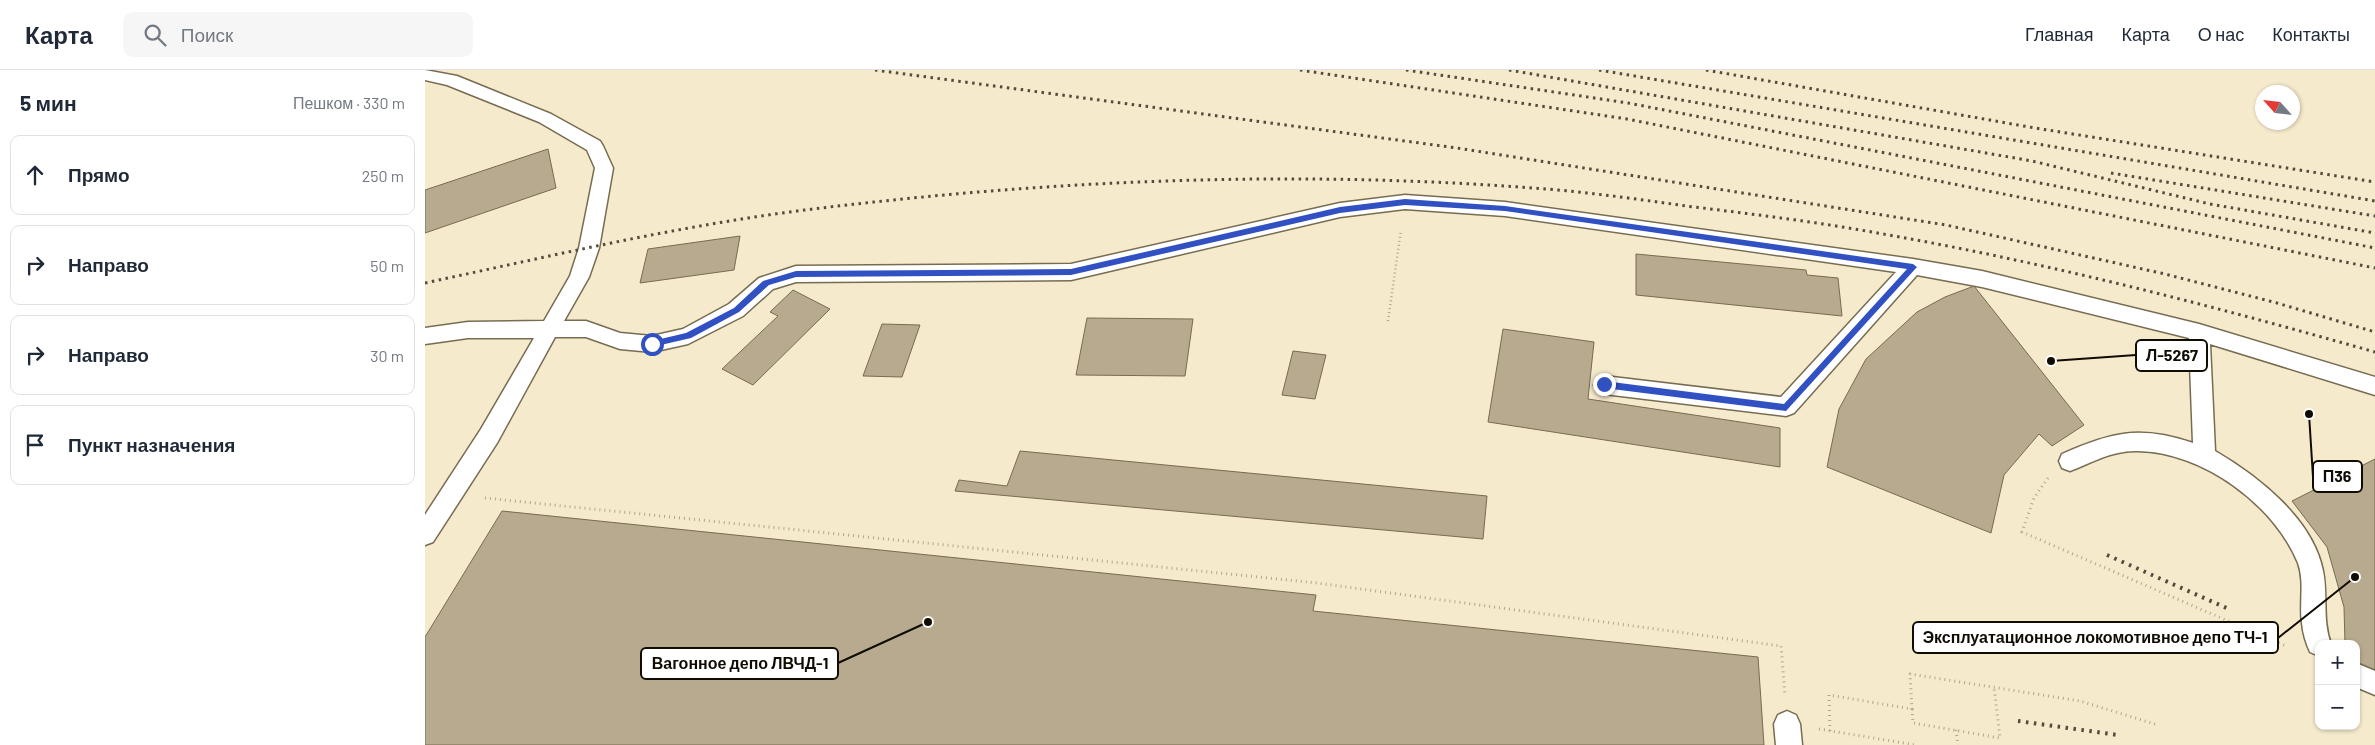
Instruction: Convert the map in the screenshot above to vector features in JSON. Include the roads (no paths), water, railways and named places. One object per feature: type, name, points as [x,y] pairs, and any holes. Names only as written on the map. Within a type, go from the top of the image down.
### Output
[{"type":"lane","points":[[425,74],[451,80],[545,118],[594,146],[604,168],[589,248],[579,277],[508,405],[453,495],[425,535]]},
{"type":"lane","points":[[425,336],[468,330],[586,329],[620,341],[652,344],[688,336],[736,310],[766,283],[796,274],[1071,272],[1340,210],[1405,202],[1505,209],[1913,267],[1982,279],[2199,332],[2375,386]]},
{"type":"lane","points":[[1604,384],[1786,407],[1913,267]]},
{"type":"lane","points":[[2199,332],[2204,457]]},
{"type":"lane","points":[[2070,461],[2087,450],[2108,443],[2132,440],[2158,442],[2204,457],[2236,474],[2260,493],[2281,514],[2297,537],[2309,561],[2315,585],[2313,631],[2317,640]]},
{"type":"lane","points":[[2360,677],[2375,683]]},
{"type":"railway","points":[[875,70],[1457,148],[1946,225],[2165,274],[2277,303],[2375,332]]},
{"type":"railway","points":[[1300,70],[1627,119],[2375,268]]},
{"type":"railway","points":[[1406,70],[1628,103],[2375,248]]},
{"type":"railway","points":[[1509,70],[2032,161],[2210,204],[2375,233]]},
{"type":"railway","points":[[1599,70],[2375,201]]},
{"type":"railway","points":[[1706,70],[2035,128],[2375,182]]},
{"type":"railway","points":[[2111,173],[2375,216]]},
{"type":"railway","points":[[425,283],[614,242],[709,224],[899,199],[993,191],[1181,180],[1370,180],[1558,190],[1785,218],[1859,230],[2007,258],[2069,272],[2192,302],[2375,352]]},
{"type":"railway","points":[[2107,555],[2231,610]]},
{"type":"railway","points":[[2018,721],[2118,735]]},
{"type":"place","name":"Л-5267","points":[[2051,361]]},
{"type":"place","name":"П36","points":[[2309,414]]},
{"type":"place","name":"Эксплуатационное локомотивное депо ТЧ-1","points":[[2355,577]]},
{"type":"place","name":"Вагонное депо ЛВЧД-1","points":[[928,622]]}]
